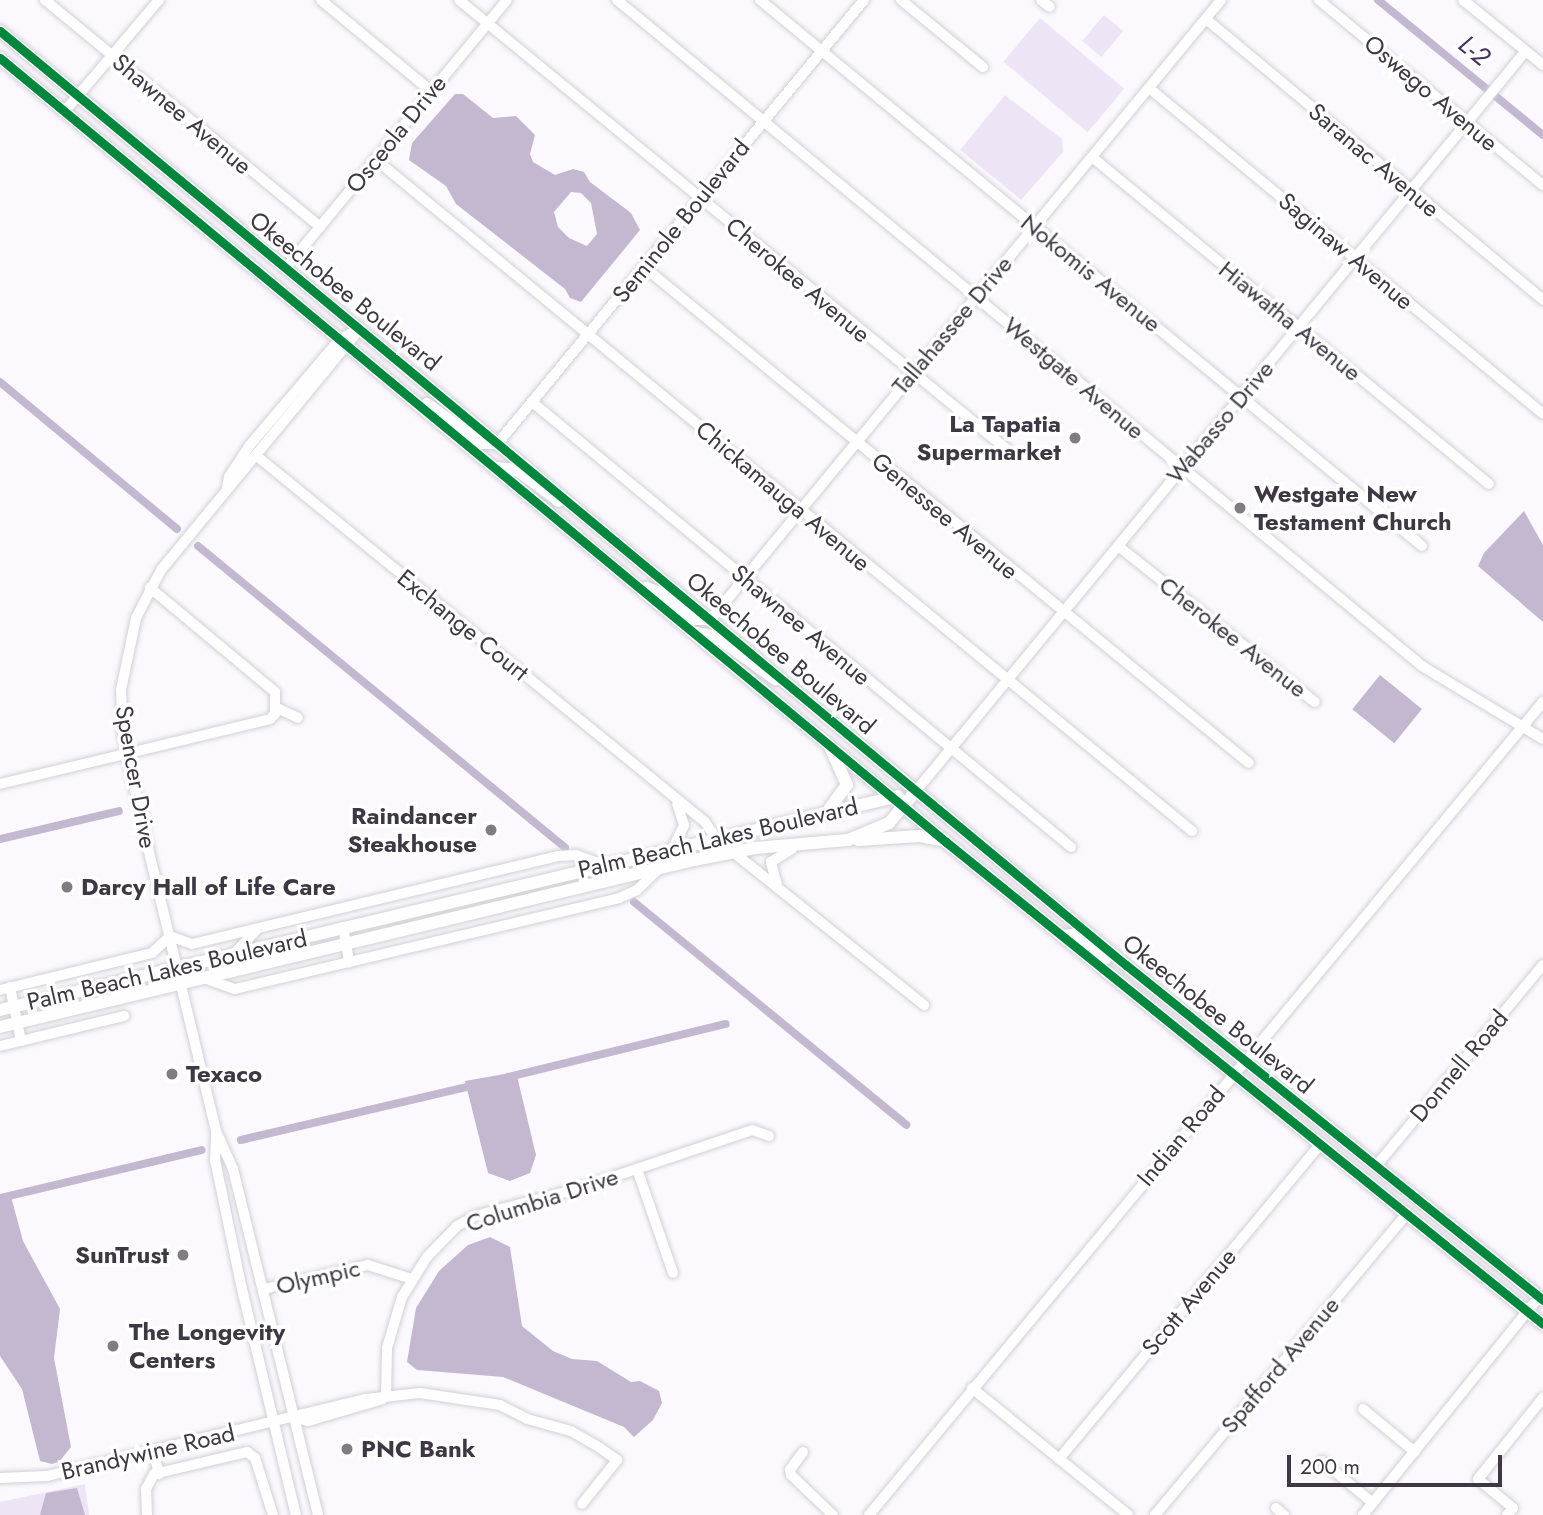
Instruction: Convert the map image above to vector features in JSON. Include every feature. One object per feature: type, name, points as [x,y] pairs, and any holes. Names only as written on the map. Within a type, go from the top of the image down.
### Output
[{"type":"main road","name":"Okeechobee Boulevard","points":[[0,31],[1126,965],[1541,1298]]},
{"type":"main road","name":"Okeechobee Boulevard","points":[[0,58],[946,842],[1405,1216],[1543,1324]]},
{"type":"main road","points":[[408,395],[441,411],[481,443],[498,443]]},
{"type":"main road","points":[[496,468],[517,470],[544,492],[584,514]]},
{"type":"main road","points":[[636,584],[665,595],[694,619],[711,619]]},
{"type":"main road","points":[[694,632],[717,636],[758,671],[794,689]]},
{"type":"main road","points":[[825,811],[841,799],[847,785],[827,743]]},
{"type":"main road","name":"Palm Beach Lakes Boulevard","points":[[0,1010],[825,811],[898,802],[916,792]]},
{"type":"main road","name":"Palm Beach Lakes Boulevard","points":[[0,1027],[694,860],[733,852],[848,840],[882,828],[898,802]]},
{"type":"main road","points":[[848,840],[920,835],[946,842]]},
{"type":"main road","points":[[694,860],[715,837]]},
{"type":"main road","points":[[1062,936],[1072,935],[1108,960],[1126,965]]},
{"type":"street","name":"Shawnee Avenue","points":[[44,0],[320,227]]},
{"type":"street","points":[[64,111],[159,0]]},
{"type":"street","points":[[321,0],[431,91]]},
{"type":"street","name":"Cherokee Avenue","points":[[459,0],[911,374],[1009,451]]},
{"type":"street","name":"Osceola Drive","points":[[286,268],[507,0]]},
{"type":"street","name":"Westgate Avenue","points":[[617,0],[1422,667],[1543,739]]},
{"type":"street","name":"Nokomis Avenue","points":[[760,0],[1422,545]]},
{"type":"street","name":"Seminole Boulevard","points":[[498,443],[864,0]]},
{"type":"street","points":[[901,0],[983,67]]},
{"type":"street","points":[[1041,0],[1050,7]]},
{"type":"street","name":"Tallahassee Drive","points":[[711,619],[1221,0]]},
{"type":"street","name":"Oswego Avenue","points":[[1319,0],[1543,185]]},
{"type":"street","points":[[1463,0],[1543,65]]},
{"type":"street","name":"Saranac Avenue","points":[[1206,19],[1543,300]]},
{"type":"street","name":"Wabasso Drive","points":[[916,792],[1525,52]]},
{"type":"street","name":"Saginaw Avenue","points":[[1149,88],[1543,414]]},
{"type":"street","name":"Hiawatha Avenue","points":[[1092,157],[1489,484]]},
{"type":"street","name":"Chickamauga Avenue","points":[[376,159],[1192,831]]},
{"type":"street","name":"Genessee Avenue","points":[[643,267],[1249,763]]},
{"type":"street","name":"Spencer Drive","points":[[227,489],[229,477],[250,445],[287,401],[360,329]]},
{"type":"street","name":"Spencer Drive","points":[[216,1131],[127,754],[121,712],[122,675],[129,639],[150,588],[227,489],[287,423],[345,343]]},
{"type":"street","points":[[287,401],[287,423]]},
{"type":"street","name":"Shawnee Avenue","points":[[532,402],[1071,847]]},
{"type":"street","name":"Exchange Court","points":[[258,457],[705,822],[715,837]]},
{"type":"street","name":"Cherokee Avenue","points":[[1118,546],[1315,702]]},
{"type":"street","points":[[150,588],[275,692],[276,711]]},
{"type":"street","name":"Indian Road","points":[[869,1515],[1543,702]]},
{"type":"street","points":[[0,784],[127,754],[276,711],[298,718]]},
{"type":"street","name":"Exchange Court","points":[[668,793],[683,818],[682,835],[673,848]]},
{"type":"street","points":[[777,886],[770,872],[774,858],[807,843]]},
{"type":"street","points":[[733,852],[924,1005]]},
{"type":"street","points":[[21,1041],[14,1006],[5,989],[152,953],[170,936],[188,944],[568,855],[603,865]]},
{"type":"street","points":[[204,978],[235,989],[568,910],[625,896],[659,869]]},
{"type":"street","points":[[501,871],[508,905]]},
{"type":"street","points":[[538,898],[568,910]]},
{"type":"street","points":[[343,927],[349,962]]},
{"type":"street","points":[[234,954],[256,930]]},
{"type":"street","name":"Donnell Road","points":[[1376,1166],[1543,965]]},
{"type":"street","points":[[102,1021],[106,1001]]},
{"type":"street","points":[[0,1046],[124,1016]]},
{"type":"street","name":"Columbia Drive","points":[[386,1397],[391,1328],[412,1279],[440,1242],[466,1220],[637,1169],[752,1130],[769,1136]]},
{"type":"street","points":[[216,1131],[233,1169],[318,1515]]},
{"type":"street","points":[[216,1131],[215,1160],[296,1515]]},
{"type":"street","name":"Scott Avenue","points":[[1059,1459],[1319,1146]]},
{"type":"street","points":[[637,1169],[673,1273]]},
{"type":"street","name":"Spafford Avenue","points":[[1155,1515],[1405,1216]]},
{"type":"street","name":"Olympic","points":[[264,1289],[368,1265],[412,1279]]},
{"type":"street","points":[[1363,1515],[1541,1298]]},
{"type":"street","points":[[972,1388],[1128,1515]]},
{"type":"street","name":"Brandywine Road","points":[[0,1478],[47,1476],[273,1422],[295,1418],[308,1420],[372,1405],[386,1397],[420,1393],[474,1399],[571,1431],[617,1460],[582,1504]]},
{"type":"street","points":[[1507,1515],[1513,1508],[1478,1479],[1543,1398]]},
{"type":"street","points":[[1363,1409],[1415,1452]]},
{"type":"street","points":[[153,1450],[159,1474]]},
{"type":"street","points":[[147,1515],[147,1482],[159,1474],[247,1452],[255,1458],[273,1515]]},
{"type":"street","points":[[803,1452],[790,1469],[791,1475],[833,1515]]},
{"type":"street","points":[[1322,1461],[1373,1503]]},
{"type":"shaded area","points":[[1104,15],[1123,31],[1101,57],[1082,41]]},
{"type":"shaded area","points":[[1040,18],[1124,89],[1088,132],[1003,62]]},
{"type":"shaded area","points":[[455,94],[463,94],[493,118],[516,116],[535,135],[530,154],[533,162],[555,175],[573,169],[584,172],[590,182],[631,213],[640,230],[581,302],[570,298],[565,289],[456,204],[446,186],[409,160],[412,143]],"holes":[[[571,192],[581,193],[591,203],[597,234],[587,246],[569,238],[558,227],[554,212]]]},
{"type":"shaded area","points":[[1005,95],[1062,139],[1063,152],[1021,200],[960,150]]},
{"type":"shaded area","points":[[1524,511],[1543,545],[1543,622],[1478,566],[1484,553]]},
{"type":"shaded area","points":[[1380,675],[1422,709],[1394,743],[1352,709]]},
{"type":"shaded area","points":[[516,1072],[536,1155],[530,1173],[510,1181],[488,1173],[465,1081]]},
{"type":"shaded area","points":[[10,1193],[23,1241],[60,1309],[54,1358],[71,1447],[59,1462],[52,1464],[40,1461],[22,1389],[0,1356],[0,1195]]},
{"type":"shaded area","points":[[490,1237],[510,1247],[522,1326],[553,1351],[572,1359],[597,1361],[631,1382],[640,1381],[659,1391],[662,1403],[653,1420],[634,1437],[624,1427],[503,1377],[417,1370],[407,1362],[416,1308],[439,1271],[468,1245]]},
{"type":"shaded area","points":[[85,1484],[89,1515],[0,1515],[0,1502]]},
{"type":"shaded area","points":[[77,1488],[85,1515],[40,1515],[46,1493]]},
{"type":"waterway","name":"L-2","points":[[1378,0],[1543,135]]},
{"type":"waterway","points":[[0,382],[177,529]]},
{"type":"waterway","points":[[198,546],[565,847]]},
{"type":"waterway","points":[[0,839],[119,811]]},
{"type":"waterway","points":[[634,902],[906,1125]]},
{"type":"waterway","points":[[508,1077],[726,1024]]},
{"type":"waterway","points":[[241,1140],[475,1085]]},
{"type":"waterway","points":[[0,1198],[201,1150]]},
{"type":"cycle path","points":[[0,31],[1126,965],[1543,1300]]},
{"type":"cycle path","points":[[0,58],[946,842],[1543,1324]]},
{"type":"place","name":"La Tapatia Supermarket","points":[[1075,438]]},
{"type":"place","name":"Westgate New Testament Church","points":[[1240,508]]},
{"type":"place","name":"Raindancer Steakhouse","points":[[491,830]]},
{"type":"place","name":"Darcy Hall of Life Care","points":[[67,887]]},
{"type":"place","name":"Texaco","points":[[172,1074]]},
{"type":"place","name":"SunTrust","points":[[183,1255]]},
{"type":"place","name":"The Longevity Centers","points":[[113,1346]]},
{"type":"place","name":"PNC Bank","points":[[347,1449]]}]
